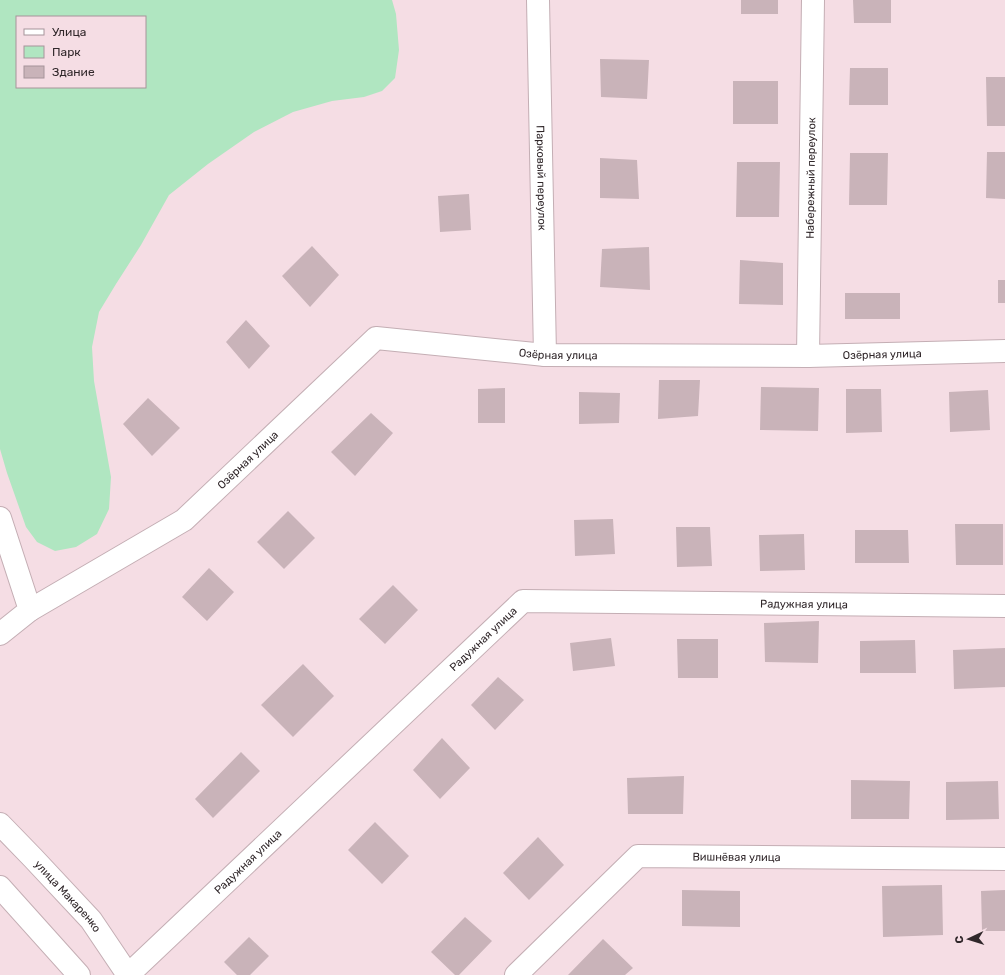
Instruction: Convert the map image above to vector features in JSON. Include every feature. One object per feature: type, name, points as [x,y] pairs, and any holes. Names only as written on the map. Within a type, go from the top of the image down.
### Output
[{"type":"street","name":"Парковый переулок","points":[[538,0],[545,355]]},
{"type":"street","name":"Набережный переулок","points":[[808,356],[812,0]]},
{"type":"street","name":"Озёрная улица","points":[[0,634],[30,610],[184,520],[376,338],[545,355],[808,356],[1005,351]]},
{"type":"street","points":[[0,518],[30,610]]},
{"type":"street","name":"Радужная улица","points":[[128,975],[523,601],[1005,606]]},
{"type":"street","name":"улица Макаренко","points":[[0,824],[91,920],[128,975]]},
{"type":"street","name":"Вишнёвая улица","points":[[516,975],[638,856],[1005,859]]},
{"type":"street","points":[[0,887],[79,975]]},
{"type":"green space","points":[[0,0],[392,0],[396,14],[399,50],[395,78],[382,91],[364,97],[332,101],[293,112],[254,132],[208,164],[169,195],[141,245],[99,312],[92,347],[94,381],[111,477],[109,509],[97,534],[76,547],[55,551],[37,542],[26,527],[0,449]]},
{"type":"building","points":[[741,0],[778,0],[778,14],[741,14]]},
{"type":"building","points":[[853,0],[891,0],[891,23],[854,23]]},
{"type":"building","points":[[600,59],[649,60],[647,99],[601,97]]},
{"type":"building","points":[[850,68],[888,68],[888,105],[849,105]]},
{"type":"building","points":[[986,77],[1005,77],[1005,126],[987,126]]},
{"type":"building","points":[[733,81],[778,81],[778,124],[733,124]]},
{"type":"building","points":[[987,152],[1005,152],[1005,199],[986,198]]},
{"type":"building","points":[[850,153],[888,153],[887,205],[849,205]]},
{"type":"building","points":[[600,158],[637,160],[639,199],[600,198]]},
{"type":"building","points":[[737,162],[780,162],[779,217],[736,217]]},
{"type":"building","points":[[469,194],[471,230],[440,232],[438,196]]},
{"type":"building","points":[[312,246],[339,275],[310,307],[282,276]]},
{"type":"building","points":[[649,247],[650,290],[600,287],[602,249]]},
{"type":"building","points":[[740,260],[783,263],[783,305],[739,304]]},
{"type":"building","points":[[998,280],[1005,280],[1005,303],[998,303]]},
{"type":"building","points":[[845,293],[900,293],[900,319],[845,319]]},
{"type":"building","points":[[246,320],[270,346],[249,369],[226,342]]},
{"type":"building","points":[[659,380],[700,380],[698,416],[658,419]]},
{"type":"building","points":[[761,387],[819,388],[818,431],[760,430]]},
{"type":"building","points":[[505,388],[505,423],[478,423],[478,389]]},
{"type":"building","points":[[846,389],[881,389],[882,432],[846,433]]},
{"type":"building","points":[[988,390],[990,430],[950,432],[949,392]]},
{"type":"building","points":[[579,392],[620,393],[619,423],[579,424]]},
{"type":"building","points":[[148,398],[180,428],[152,456],[123,424]]},
{"type":"building","points":[[371,413],[393,433],[355,476],[331,452]]},
{"type":"building","points":[[288,511],[315,538],[284,569],[257,542]]},
{"type":"building","points":[[613,519],[615,554],[575,556],[574,520]]},
{"type":"building","points":[[955,524],[1003,524],[1003,565],[956,565]]},
{"type":"building","points":[[676,527],[710,527],[712,566],[677,567]]},
{"type":"building","points":[[855,530],[908,530],[909,563],[855,563]]},
{"type":"building","points":[[804,534],[805,570],[760,571],[759,535]]},
{"type":"building","points":[[209,568],[234,592],[207,621],[182,597]]},
{"type":"building","points":[[393,585],[418,610],[385,644],[359,619]]},
{"type":"building","points":[[819,621],[818,663],[765,662],[764,623]]},
{"type":"building","points":[[611,638],[615,666],[573,671],[570,643]]},
{"type":"building","points":[[677,639],[718,639],[718,678],[678,678]]},
{"type":"building","points":[[915,640],[916,673],[860,673],[860,641]]},
{"type":"building","points":[[1005,648],[1005,687],[954,689],[953,650]]},
{"type":"building","points":[[303,664],[334,696],[293,737],[261,705]]},
{"type":"building","points":[[498,677],[524,700],[495,730],[471,705]]},
{"type":"building","points":[[442,738],[470,768],[440,799],[413,770]]},
{"type":"building","points":[[241,752],[260,771],[213,818],[195,799]]},
{"type":"building","points":[[684,776],[683,814],[628,814],[627,778]]},
{"type":"building","points":[[851,780],[910,781],[909,819],[851,819]]},
{"type":"building","points":[[998,781],[999,819],[946,820],[946,782]]},
{"type":"building","points":[[375,822],[409,856],[382,884],[348,850]]},
{"type":"building","points":[[538,837],[564,865],[529,900],[503,873]]},
{"type":"building","points":[[942,885],[943,935],[883,937],[882,886]]},
{"type":"building","points":[[682,890],[740,891],[740,927],[682,926]]},
{"type":"building","points":[[1005,890],[1005,931],[982,931],[981,891]]},
{"type":"building","points":[[465,917],[492,941],[459,975],[455,975],[431,952]]},
{"type":"building","points":[[249,937],[269,956],[250,975],[237,975],[224,962]]},
{"type":"building","points":[[603,939],[633,968],[625,975],[568,975]]}]
